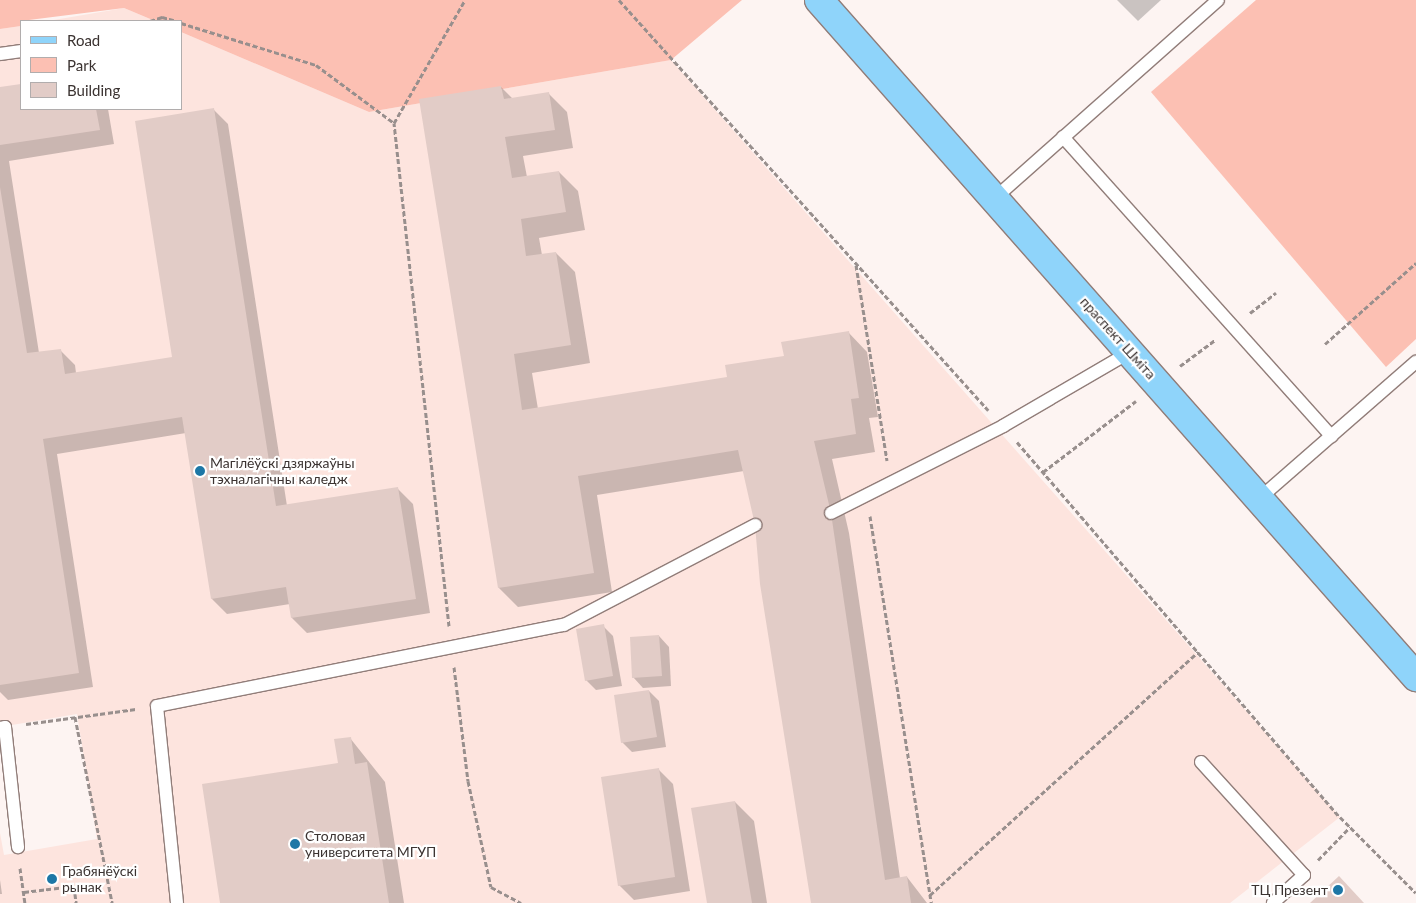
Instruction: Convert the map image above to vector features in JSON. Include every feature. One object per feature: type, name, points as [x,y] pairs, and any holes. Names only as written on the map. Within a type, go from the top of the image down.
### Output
[{"type":"main road","name":"праспект Шміта","points":[[819,0],[1260,497],[1416,677]]},
{"type":"lane","points":[[995,198],[1218,0]]},
{"type":"lane","points":[[0,54],[20,51]]},
{"type":"lane","points":[[1063,137],[1330,436]]},
{"type":"lane","points":[[831,513],[1003,426],[1130,352]]},
{"type":"lane","points":[[1260,497],[1416,362]]},
{"type":"lane","points":[[177,903],[157,706],[564,625],[755,525]]},
{"type":"lane","points":[[3,727],[18,847]]},
{"type":"lane","points":[[1202,762],[1304,875],[1273,903]]},
{"type":"path","points":[[464,0],[394,122],[468,780],[491,886],[521,903]]},
{"type":"path","points":[[618,0],[1003,426],[1350,827],[1416,893]]},
{"type":"path","points":[[152,20],[162,16],[174,20]]},
{"type":"path","points":[[182,22],[316,65],[394,122]]},
{"type":"path","points":[[1325,344],[1416,263]]},
{"type":"path","points":[[856,264],[891,482]]},
{"type":"path","points":[[866,494],[931,903]]},
{"type":"path","points":[[930,896],[1198,652]]},
{"type":"path","points":[[3,727],[157,706]]},
{"type":"path","points":[[75,717],[112,903]]},
{"type":"path","points":[[1304,875],[1350,827]]},
{"type":"path","points":[[18,847],[25,903]]},
{"type":"path","points":[[24,892],[74,886],[76,903]]},
{"type":"shaded area","points":[[124,8],[153,20],[54,20]]},
{"type":"shaded area","points":[[20,26],[20,110],[182,110],[182,32],[369,112],[671,60],[1340,817],[1230,903],[0,903],[0,833],[4,855],[97,839],[77,714],[0,727],[0,29]]},
{"type":"green space","points":[[0,0],[742,0],[671,60],[369,112],[182,32],[182,20],[153,20],[124,8],[20,20],[20,26],[0,29]]},
{"type":"green space","points":[[1256,0],[1416,0],[1416,339],[1386,367],[1151,92]]},
{"type":"building","points":[[20,84],[20,110],[96,110],[100,130],[0,145],[0,87]]},
{"type":"building","points":[[501,86],[504,99],[549,92],[555,130],[505,137],[512,178],[559,171],[566,212],[521,219],[526,256],[556,252],[571,345],[514,354],[522,410],[727,377],[725,365],[784,356],[781,342],[849,331],[859,398],[851,399],[856,434],[814,441],[831,513],[885,880],[907,876],[911,903],[811,903],[760,584],[755,525],[738,450],[578,476],[594,573],[498,588],[419,99]]},
{"type":"building","points":[[214,108],[276,506],[398,487],[416,599],[291,618],[286,587],[211,599],[182,417],[43,439],[79,673],[0,685],[0,187],[27,353],[61,349],[65,374],[172,357],[135,121]]},
{"type":"building","points":[[604,624],[613,676],[585,681],[576,629]]},
{"type":"building","points":[[659,635],[662,676],[632,678],[630,637]]},
{"type":"building","points":[[649,690],[657,737],[621,743],[614,695]]},
{"type":"building","name":"Столовая университета МГУП","points":[[351,737],[355,764],[367,762],[389,903],[220,903],[202,784],[338,763],[334,739]]},
{"type":"building","points":[[659,768],[675,877],[618,886],[601,777]]},
{"type":"building","points":[[735,801],[752,903],[707,903],[691,808]]},
{"type":"building","name":"ТЦ Презент","points":[[1339,876],[1364,903],[1310,903]]},
{"type":"place","name":"Магілёўскі дзяржаўны тэхналагічны каледж","points":[[200,471]]},
{"type":"place","name":"Столовая университета МГУП","points":[[295,844]]},
{"type":"place","name":"Грабянёўскі рынак","points":[[52,879]]},
{"type":"place","name":"ТЦ Презент","points":[[1338,890]]}]
